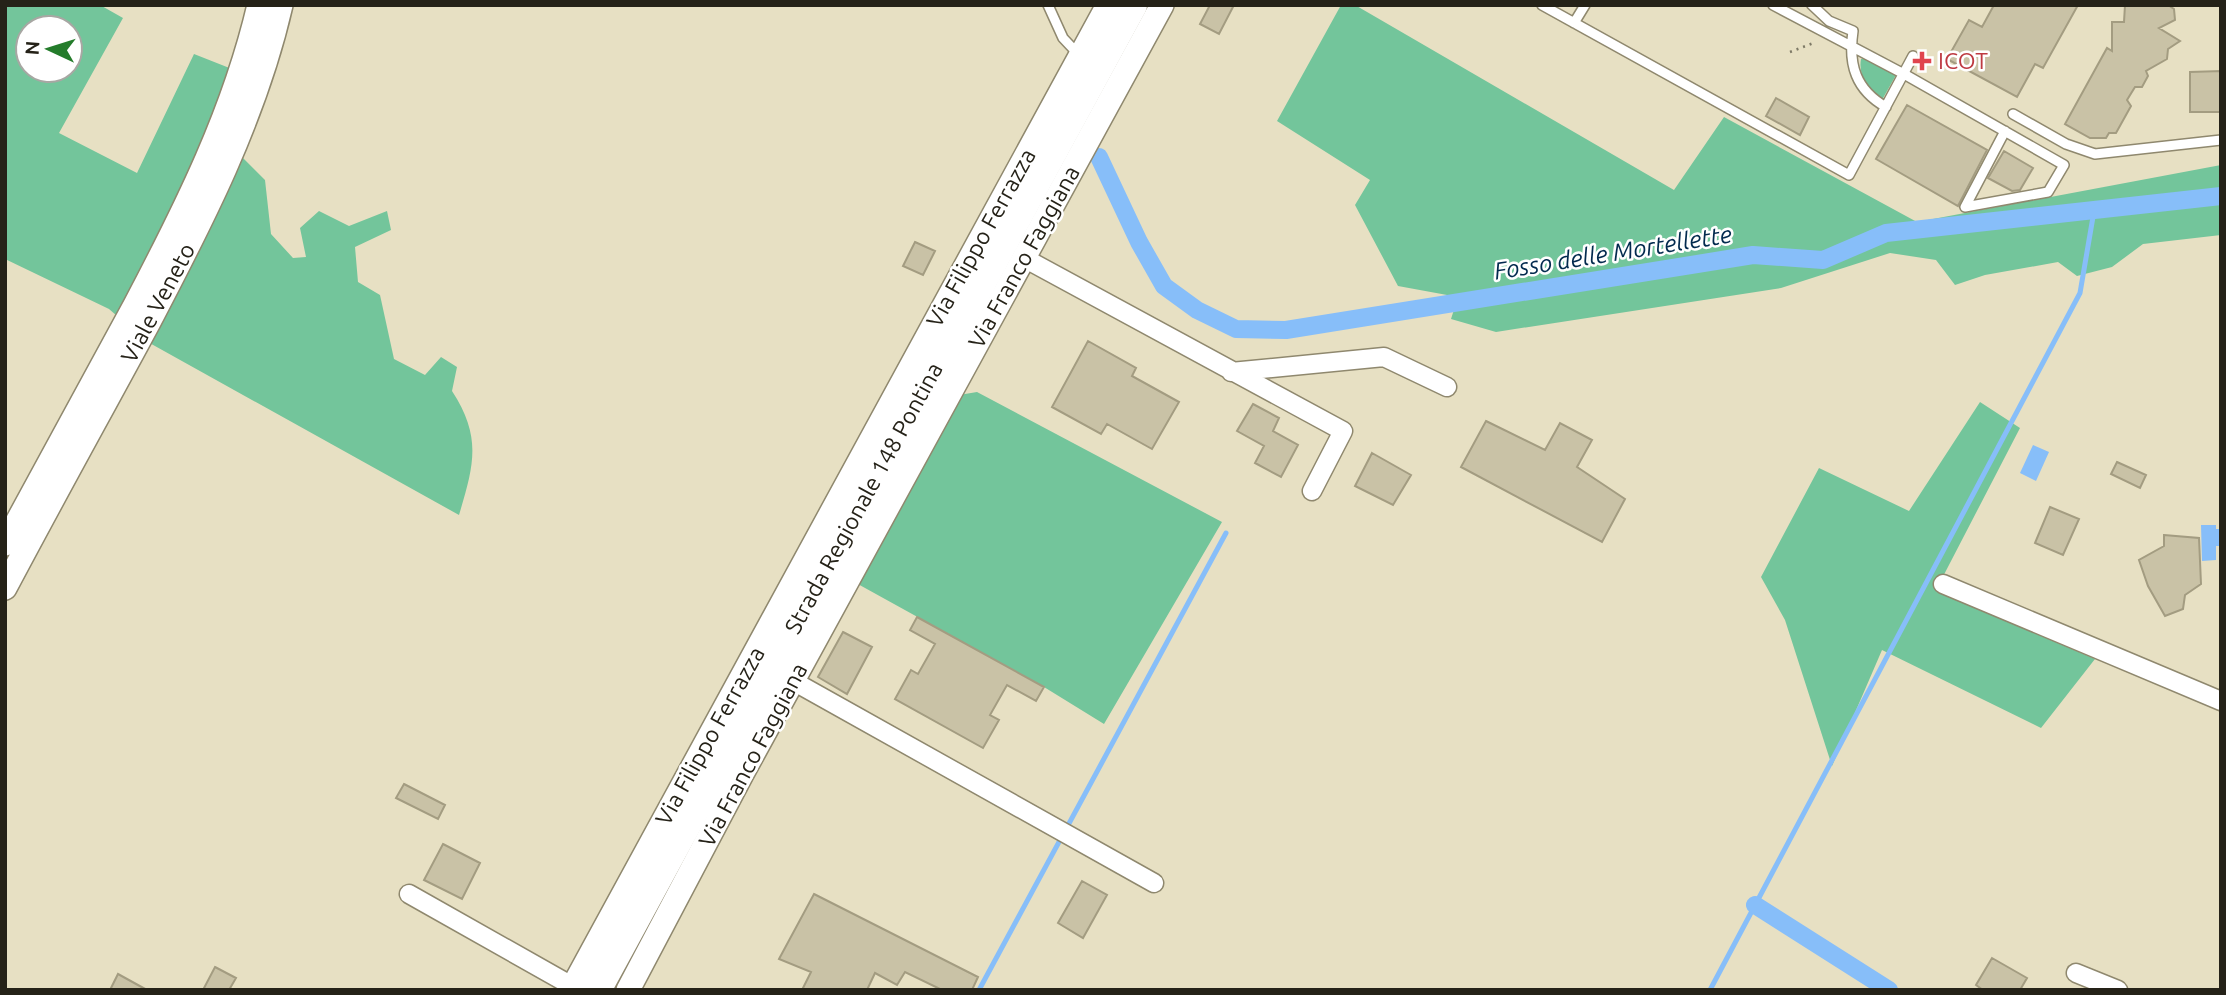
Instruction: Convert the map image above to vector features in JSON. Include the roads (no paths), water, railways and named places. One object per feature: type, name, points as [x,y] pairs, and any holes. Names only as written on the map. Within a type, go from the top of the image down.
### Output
[{"type":"main road","name":"Strada Regionale 148 Pontina","points":[[580,989],[1132,5]]},
{"type":"street","name":"Viale Veneto","points":[[5,544],[197,183],[230,105],[259,5]]},
{"type":"street","name":"Viale Veneto","points":[[5,588],[162,296],[221,179],[257,90],[281,5]]},
{"type":"street","name":"Via Filippo Ferrazza","points":[[580,989],[1108,5]]},
{"type":"street","name":"Via Franco Faggiana","points":[[628,990],[793,681],[1162,5]]},
{"type":"street","points":[[1024,258],[1343,431],[1312,491]]},
{"type":"street","points":[[1231,372],[1384,357],[1447,387]]},
{"type":"street","points":[[1943,584],[2221,701]]},
{"type":"street","points":[[793,681],[1154,883]]},
{"type":"street","points":[[410,894],[580,989]]},
{"type":"street","points":[[2076,973],[2118,990]]},
{"type":"lane","points":[[1048,5],[1063,38],[1080,57]]},
{"type":"lane","points":[[1542,5],[1849,175],[1913,56]]},
{"type":"lane","points":[[1574,23],[1585,5]]},
{"type":"lane","points":[[1773,5],[1904,74],[2005,131],[2064,165],[2048,192],[1965,207],[2005,131]]},
{"type":"lane","points":[[1812,5],[1829,21],[1853,31],[1851,47],[1861,88],[1886,107]]},
{"type":"lane","points":[[2013,114],[2066,144],[2095,153],[2221,140]]},
{"type":"water","points":[[2033,445],[2049,452],[2036,481],[2020,473]]},
{"type":"water","points":[[2201,525],[2216,525],[2216,529],[2221,529],[2221,546],[2216,546],[2216,560],[2202,561]]},
{"type":"waterway","name":"Fosso delle Mortellette","points":[[1099,157],[1139,242],[1164,286],[1197,310],[1236,329],[1286,330],[1753,255],[1823,260],[1886,233],[2221,196]]},
{"type":"waterway","points":[[1710,990],[2080,293],[2094,211]]},
{"type":"waterway","points":[[979,990],[1226,533]]},
{"type":"waterway","points":[[1755,905],[1889,990]]},
{"type":"place","name":"ICOT","points":[[1922,61]]}]
